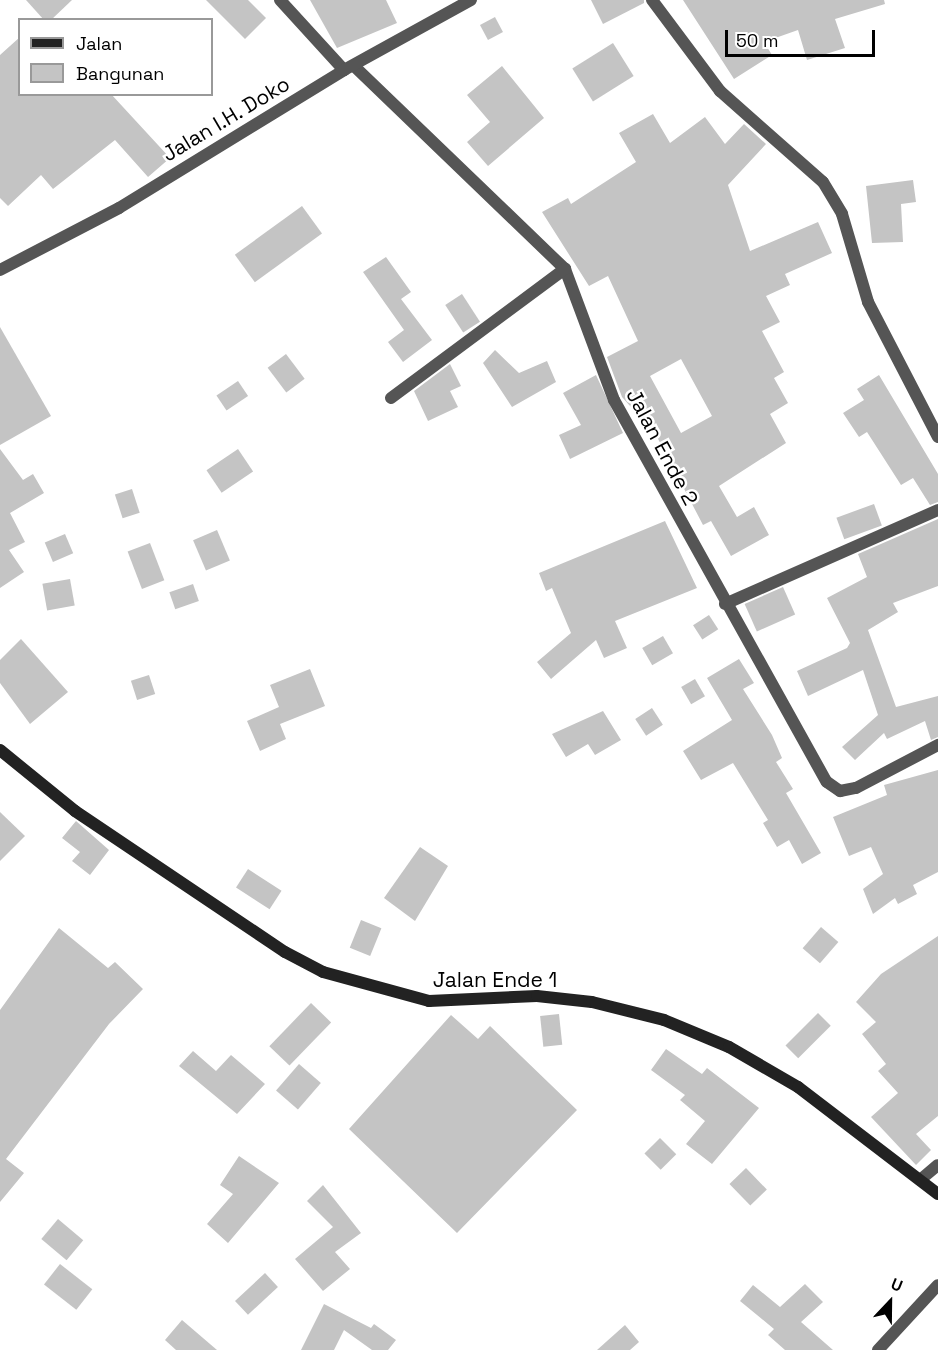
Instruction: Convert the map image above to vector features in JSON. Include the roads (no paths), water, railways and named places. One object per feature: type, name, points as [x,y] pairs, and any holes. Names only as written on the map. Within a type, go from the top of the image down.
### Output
[{"type":"street","name":"Jalan Ende 2","points":[[280,0],[349,68],[565,269],[614,400],[724,604],[827,782],[840,790],[856,788],[938,745]]},
{"type":"street","name":"Jalan I.H. Doko","points":[[0,270],[119,208],[349,68],[471,0]]},
{"type":"street","points":[[652,0],[720,91],[823,182],[842,214],[868,302],[938,437]]},
{"type":"street","points":[[391,398],[565,269]]},
{"type":"street","points":[[724,604],[938,510]]},
{"type":"street","name":"Jalan Ende 1","points":[[0,750],[75,811],[285,952],[323,972],[429,1001],[537,996],[592,1002],[664,1020],[729,1047],[798,1087],[938,1194]]},
{"type":"street","points":[[920,1180],[938,1165]]},
{"type":"street","points":[[878,1350],[938,1285]]}]
